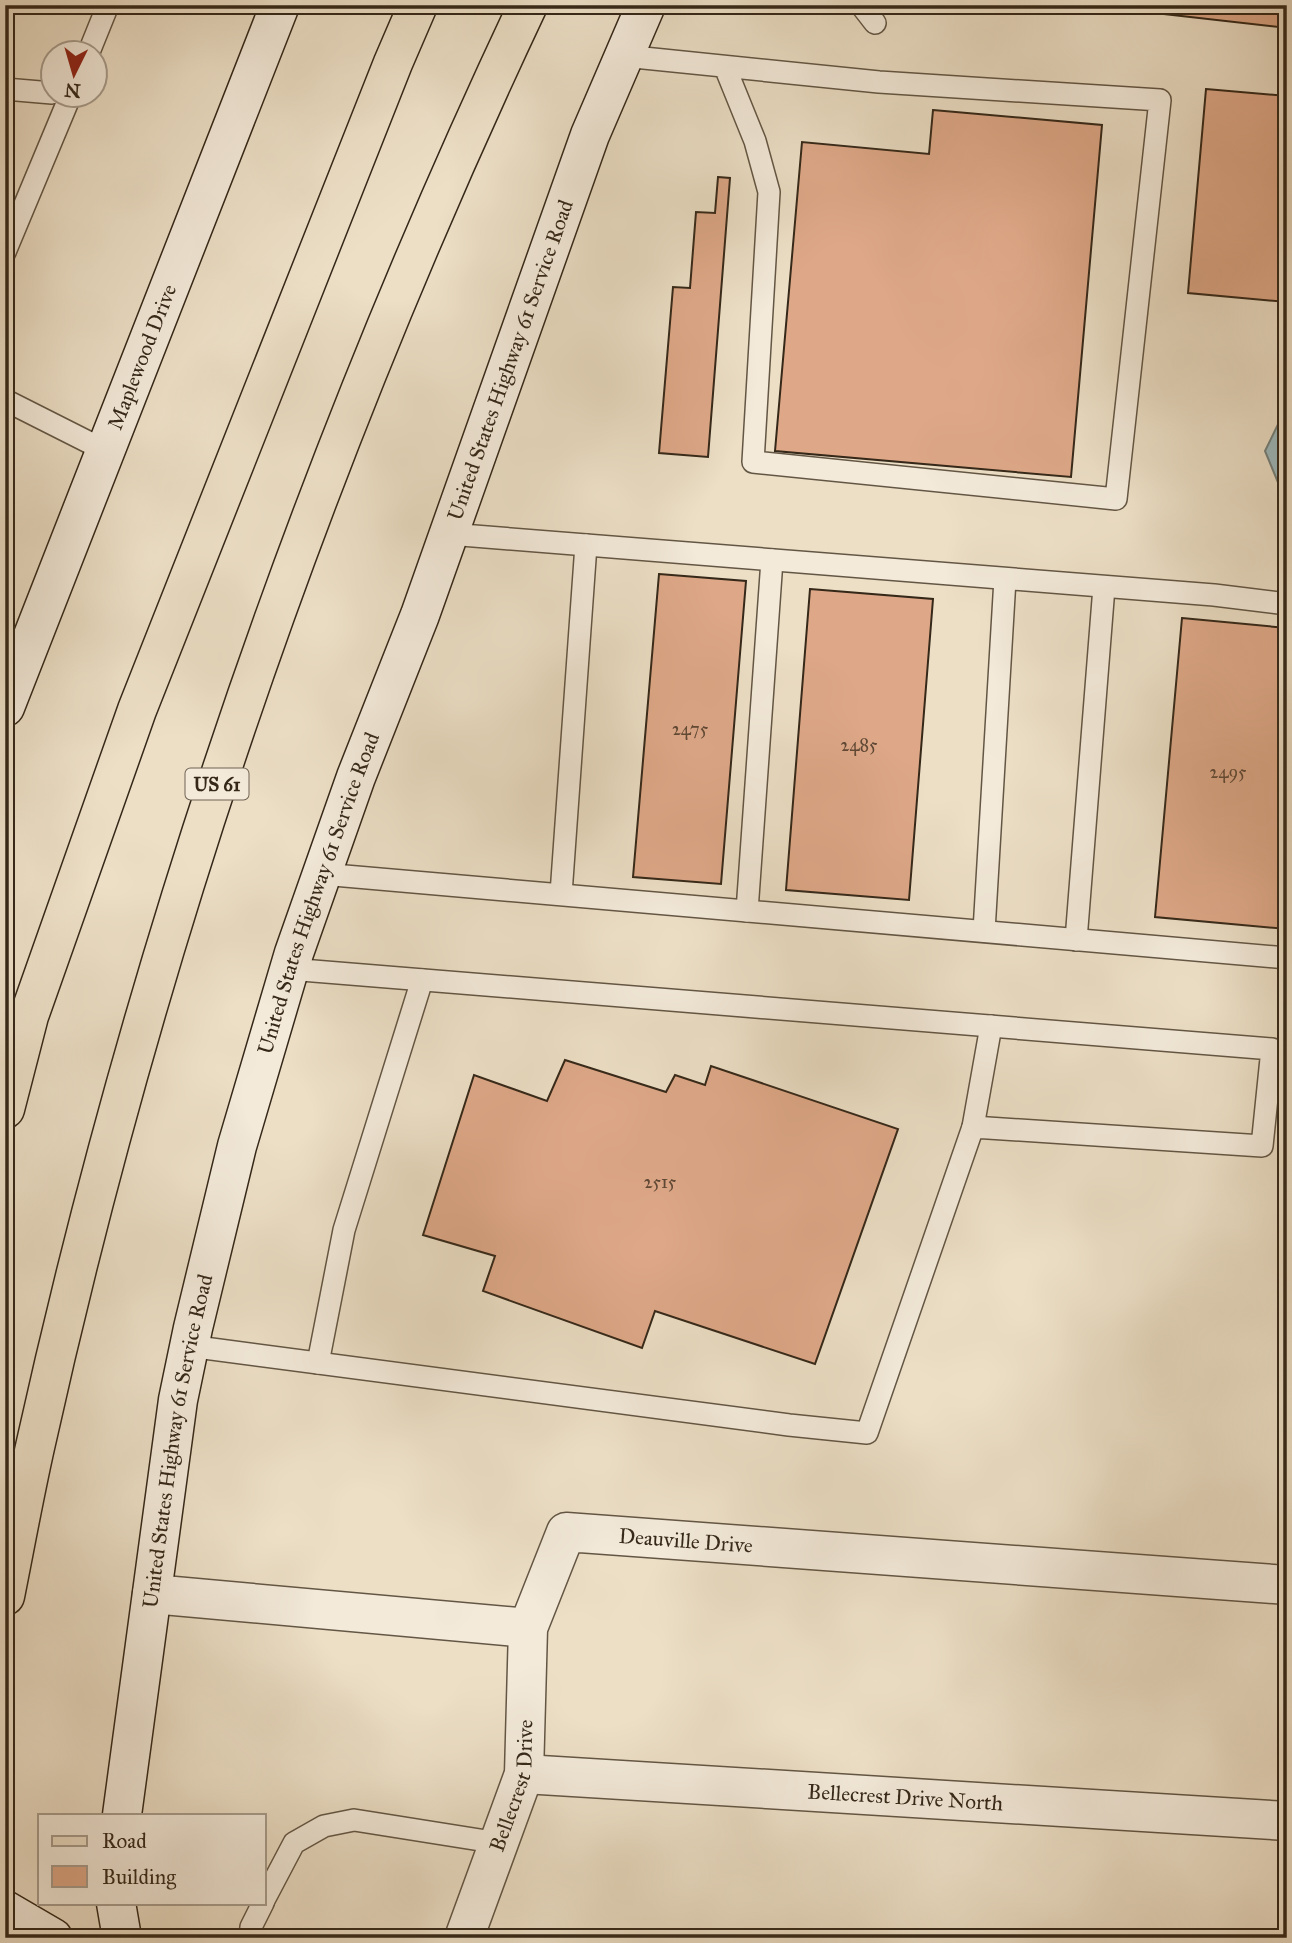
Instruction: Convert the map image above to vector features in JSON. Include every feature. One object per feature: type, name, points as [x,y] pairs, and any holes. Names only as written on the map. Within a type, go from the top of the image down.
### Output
[{"type":"main road","points":[[5,1109],[29,1016],[137,710],[418,5]]},
{"type":"main road","name":"US 61","points":[[5,1596],[35,1448],[90,1217],[153,988],[224,761],[303,538],[390,317],[484,99],[528,5]]},
{"type":"street","name":"Maplewood Drive","points":[[5,707],[280,5]]},
{"type":"street","name":"United States Highway 61 Service Road","points":[[122,1814],[178,1400],[237,1146],[289,969],[356,777],[421,615],[590,135],[646,5]]},
{"type":"street","name":"Deauville Drive","points":[[528,1628],[566,1532],[1287,1585]]},
{"type":"street","points":[[152,1594],[528,1628]]},
{"type":"street","name":"Bellecrest Drive","points":[[464,1938],[524,1774],[528,1628]]},
{"type":"street","name":"Bellecrest Drive North","points":[[524,1774],[1287,1821]]},
{"type":"street","points":[[116,1904],[122,1938]]},
{"type":"street","points":[[5,1910],[53,1938]]},
{"type":"lane","points":[[95,38],[108,5]]},
{"type":"lane","points":[[861,5],[875,23]]},
{"type":"lane","points":[[624,56],[879,82],[1160,100],[1116,499],[753,462],[769,192],[755,141],[725,67]]},
{"type":"lane","points":[[5,89],[38,92]]},
{"type":"lane","points":[[5,253],[65,108]]},
{"type":"lane","points":[[5,400],[106,451]]},
{"type":"lane","points":[[449,534],[1214,595],[1287,604]]},
{"type":"lane","points":[[561,894],[586,545]]},
{"type":"lane","points":[[747,911],[772,559]]},
{"type":"lane","points":[[984,931],[1005,579]]},
{"type":"lane","points":[[1076,940],[1104,587]]},
{"type":"lane","points":[[322,874],[1287,958]]},
{"type":"lane","points":[[289,969],[1272,1049],[1262,1146],[973,1127]]},
{"type":"lane","points":[[318,1363],[344,1230],[422,980]]},
{"type":"lane","points":[[189,1346],[867,1433],[973,1127],[991,1026]]},
{"type":"lane","points":[[266,1897],[294,1843],[324,1826],[354,1820],[499,1843]]},
{"type":"lane","points":[[250,1938],[251,1927],[262,1904]]},
{"type":"water","points":[[1287,406],[1287,504],[1265,451]]},
{"type":"building","points":[[1084,5],[1287,5],[1287,28]]},
{"type":"building","points":[[1206,89],[1287,96],[1287,302],[1188,293]]},
{"type":"building","points":[[933,110],[1102,125],[1071,477],[775,451],[802,142],[929,154]]},
{"type":"building","points":[[718,177],[730,178],[708,457],[659,453],[673,287],[690,288],[696,212],[715,213]]},
{"type":"building","points":[[659,574],[746,581],[721,884],[633,877]]},
{"type":"building","points":[[810,589],[933,599],[909,900],[786,890]]},
{"type":"building","points":[[1182,618],[1287,628],[1287,929],[1155,917]]},
{"type":"building","points":[[565,1060],[666,1092],[675,1075],[705,1085],[711,1066],[898,1129],[815,1364],[655,1311],[642,1348],[483,1291],[495,1256],[423,1235],[474,1075],[547,1101]]}]
